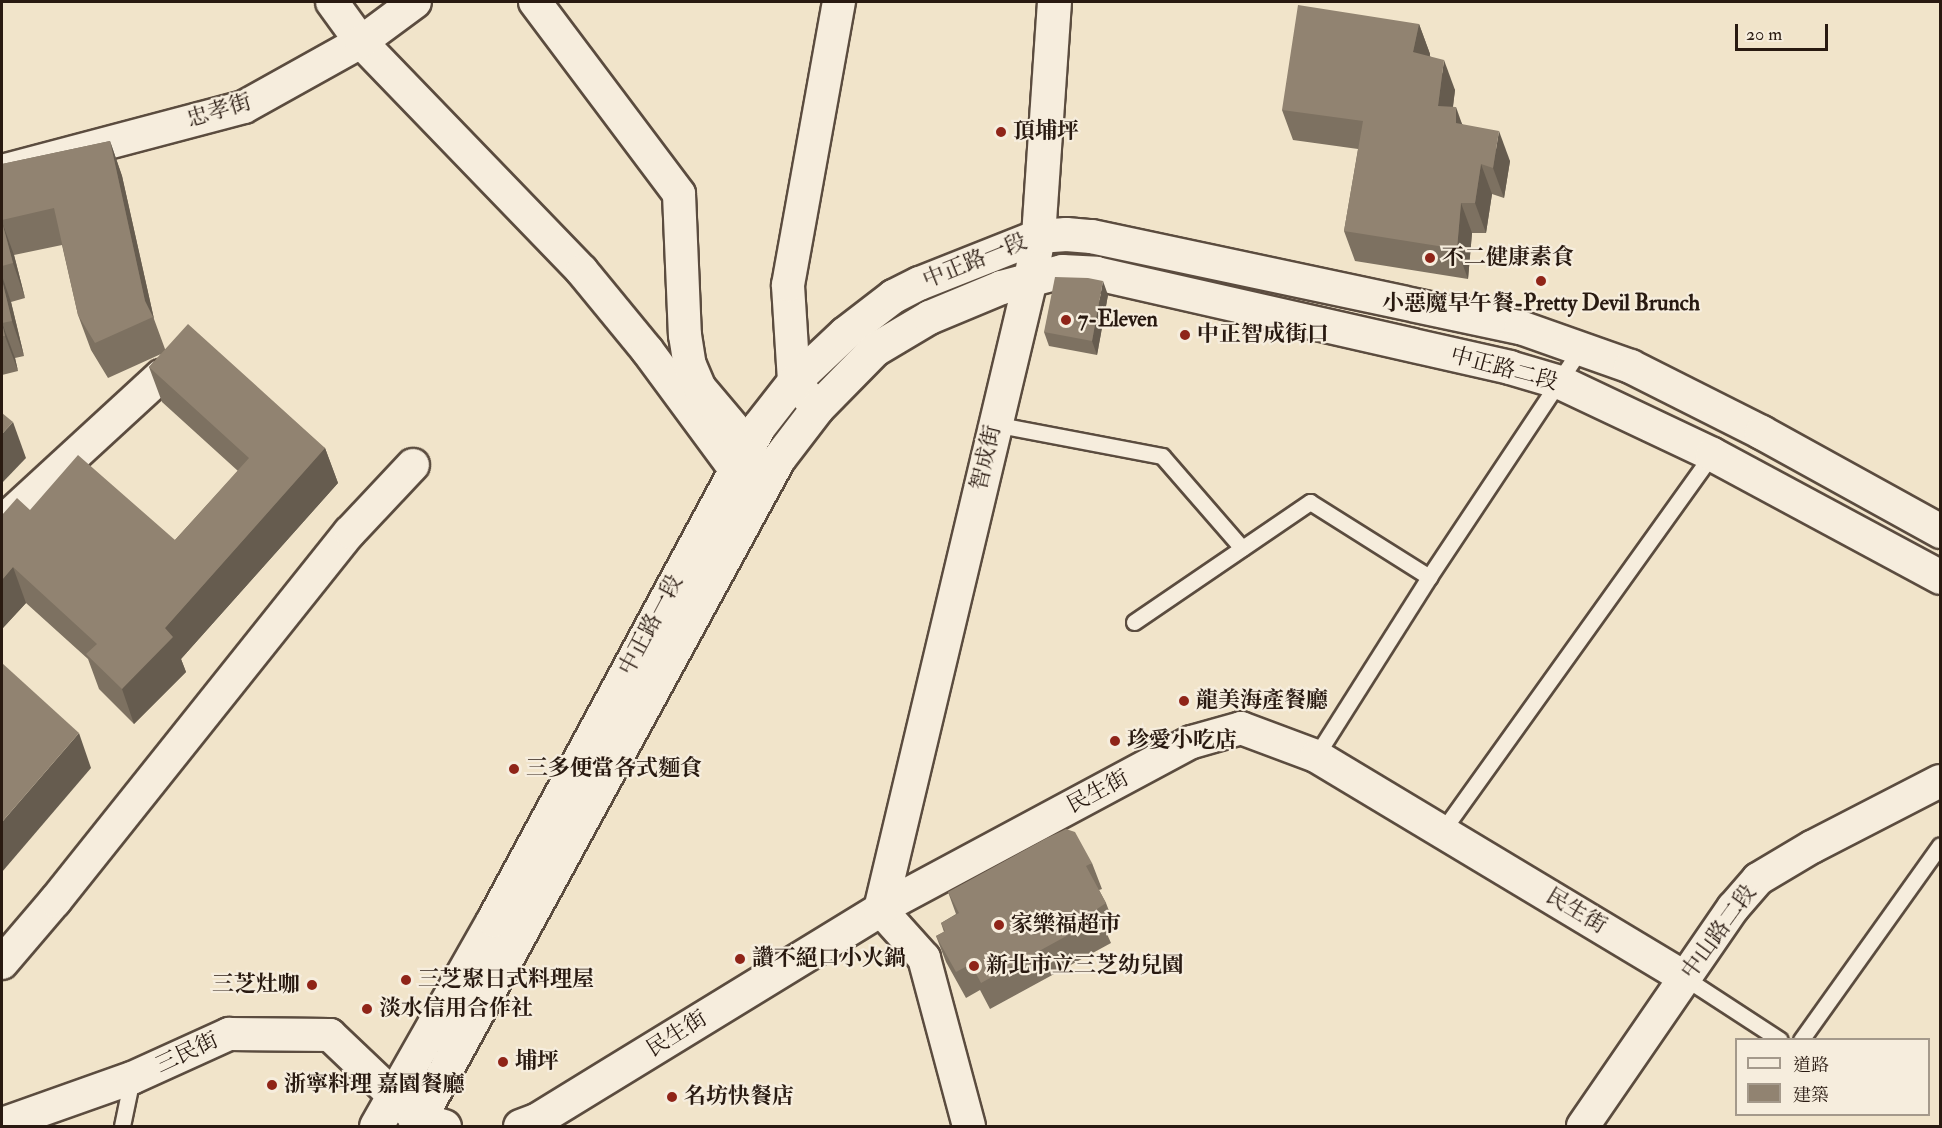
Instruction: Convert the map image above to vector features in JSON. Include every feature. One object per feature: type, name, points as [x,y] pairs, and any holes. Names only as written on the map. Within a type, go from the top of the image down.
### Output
[{"type":"main road","name":"智成街","points":[[880,909],[1030,279],[1038,236],[1054,2]]},
{"type":"main road","name":"中正路二段","points":[[1038,236],[1066,234],[1091,236],[1520,327],[1630,366],[1741,422],[1941,531]]},
{"type":"main road","name":"中正路一段","points":[[376,1126],[493,920],[741,457],[794,381],[845,333],[893,296],[919,283],[1038,236]]},
{"type":"main road","name":"中正路二段","points":[[1030,279],[1062,272],[1096,273],[1509,367],[1560,382],[1712,454],[1941,577]]},
{"type":"main road","name":"中正路一段","points":[[426,1124],[757,494],[778,459],[817,408],[875,349],[920,322],[1001,286],[1030,279]]},
{"type":"main road","name":"民生街","points":[[532,1124],[880,909]]},
{"type":"main road","points":[[393,1096],[426,1124]]},
{"type":"street","points":[[332,2],[361,42],[582,271],[647,350],[741,457]]},
{"type":"street","name":"忠孝街","points":[[2,171],[244,107],[361,42],[415,2]]},
{"type":"street","points":[[535,2],[679,194],[686,335],[690,365],[700,388],[741,457]]},
{"type":"street","points":[[817,408],[794,381],[788,285],[839,2]]},
{"type":"street","points":[[2,522],[161,376]]},
{"type":"street","points":[[2,963],[55,901],[350,532],[413,465]]},
{"type":"street","name":"民生街","points":[[880,909],[1192,742],[1241,728],[1316,756],[1685,978]]},
{"type":"street","name":"中山路二段","points":[[1583,1126],[1733,908],[1758,879],[1812,847],[1941,781]]},
{"type":"street","points":[[880,909],[924,958],[969,1126]]},
{"type":"street","name":"三民街","points":[[2,1124],[132,1078],[229,1034],[330,1035],[393,1096]]},
{"type":"lane","points":[[1316,756],[1429,577],[1581,348]]},
{"type":"lane","points":[[994,424],[1162,456],[1242,548]]},
{"type":"lane","points":[[1443,831],[1712,454]]},
{"type":"lane","points":[[1134,622],[1310,502],[1429,577]]},
{"type":"lane","points":[[1802,1038],[1941,845]]},
{"type":"lane","points":[[1685,978],[1777,1038]]},
{"type":"lane","points":[[122,1126],[132,1078]]},
{"type":"building","points":[[1298,5],[1419,24],[1413,52],[1444,60],[1438,106],[1456,107],[1456,123],[1499,131],[1493,168],[1481,164],[1475,203],[1461,203],[1457,249],[1344,231],[1363,121],[1282,110]]},
{"type":"building","points":[[110,141],[145,301],[153,317],[95,343],[78,315],[54,208],[2,220],[2,164]]},
{"type":"building","points":[[2,222],[13,263],[2,266]]},
{"type":"building","points":[[1055,277],[1103,281],[1092,341],[1044,332]]},
{"type":"building","points":[[2,280],[12,321],[2,323]]},
{"type":"building","points":[[188,324],[325,448],[165,628],[173,637],[122,689],[86,654],[97,644],[13,567],[2,580],[2,515],[17,498],[30,510],[78,455],[175,540],[249,458],[149,367]]},
{"type":"building","points":[[2,413],[13,422],[2,434]]},
{"type":"building","points":[[2,663],[79,733],[2,822]]},
{"type":"building","points":[[1066,829],[1075,832],[1092,863],[1086,866],[1106,903],[1097,909],[1101,917],[981,983],[971,964],[956,972],[936,936],[945,931],[941,923],[959,913],[948,892]]},
{"type":"place","name":"頂埔坪","points":[[1001,132]]},
{"type":"place","name":"不二健康素食","points":[[1430,258]]},
{"type":"place","name":"小惡魔早午餐-Pretty Devil Brunch","points":[[1541,281]]},
{"type":"place","name":"7-Eleven","points":[[1066,320]]},
{"type":"place","name":"中正智成街口","points":[[1185,335]]},
{"type":"place","name":"龍美海產餐廳","points":[[1184,701]]},
{"type":"place","name":"珍愛小吃店","points":[[1115,741]]},
{"type":"place","name":"三多便當各式麵食","points":[[514,769]]},
{"type":"place","name":"家樂福超市","points":[[999,925]]},
{"type":"place","name":"讚不絕口小火鍋","points":[[740,959]]},
{"type":"place","name":"新北市立三芝幼兒園","points":[[974,966]]},
{"type":"place","name":"三芝聚日式料理屋","points":[[406,980]]},
{"type":"place","name":"三芝灶咖","points":[[312,985]]},
{"type":"place","name":"淡水信用合作社","points":[[367,1009]]},
{"type":"place","name":"埔坪","points":[[503,1062]]},
{"type":"place","name":"浙寧料理 嘉園餐廳","points":[[272,1085]]},
{"type":"place","name":"名坊快餐店","points":[[672,1097]]}]
